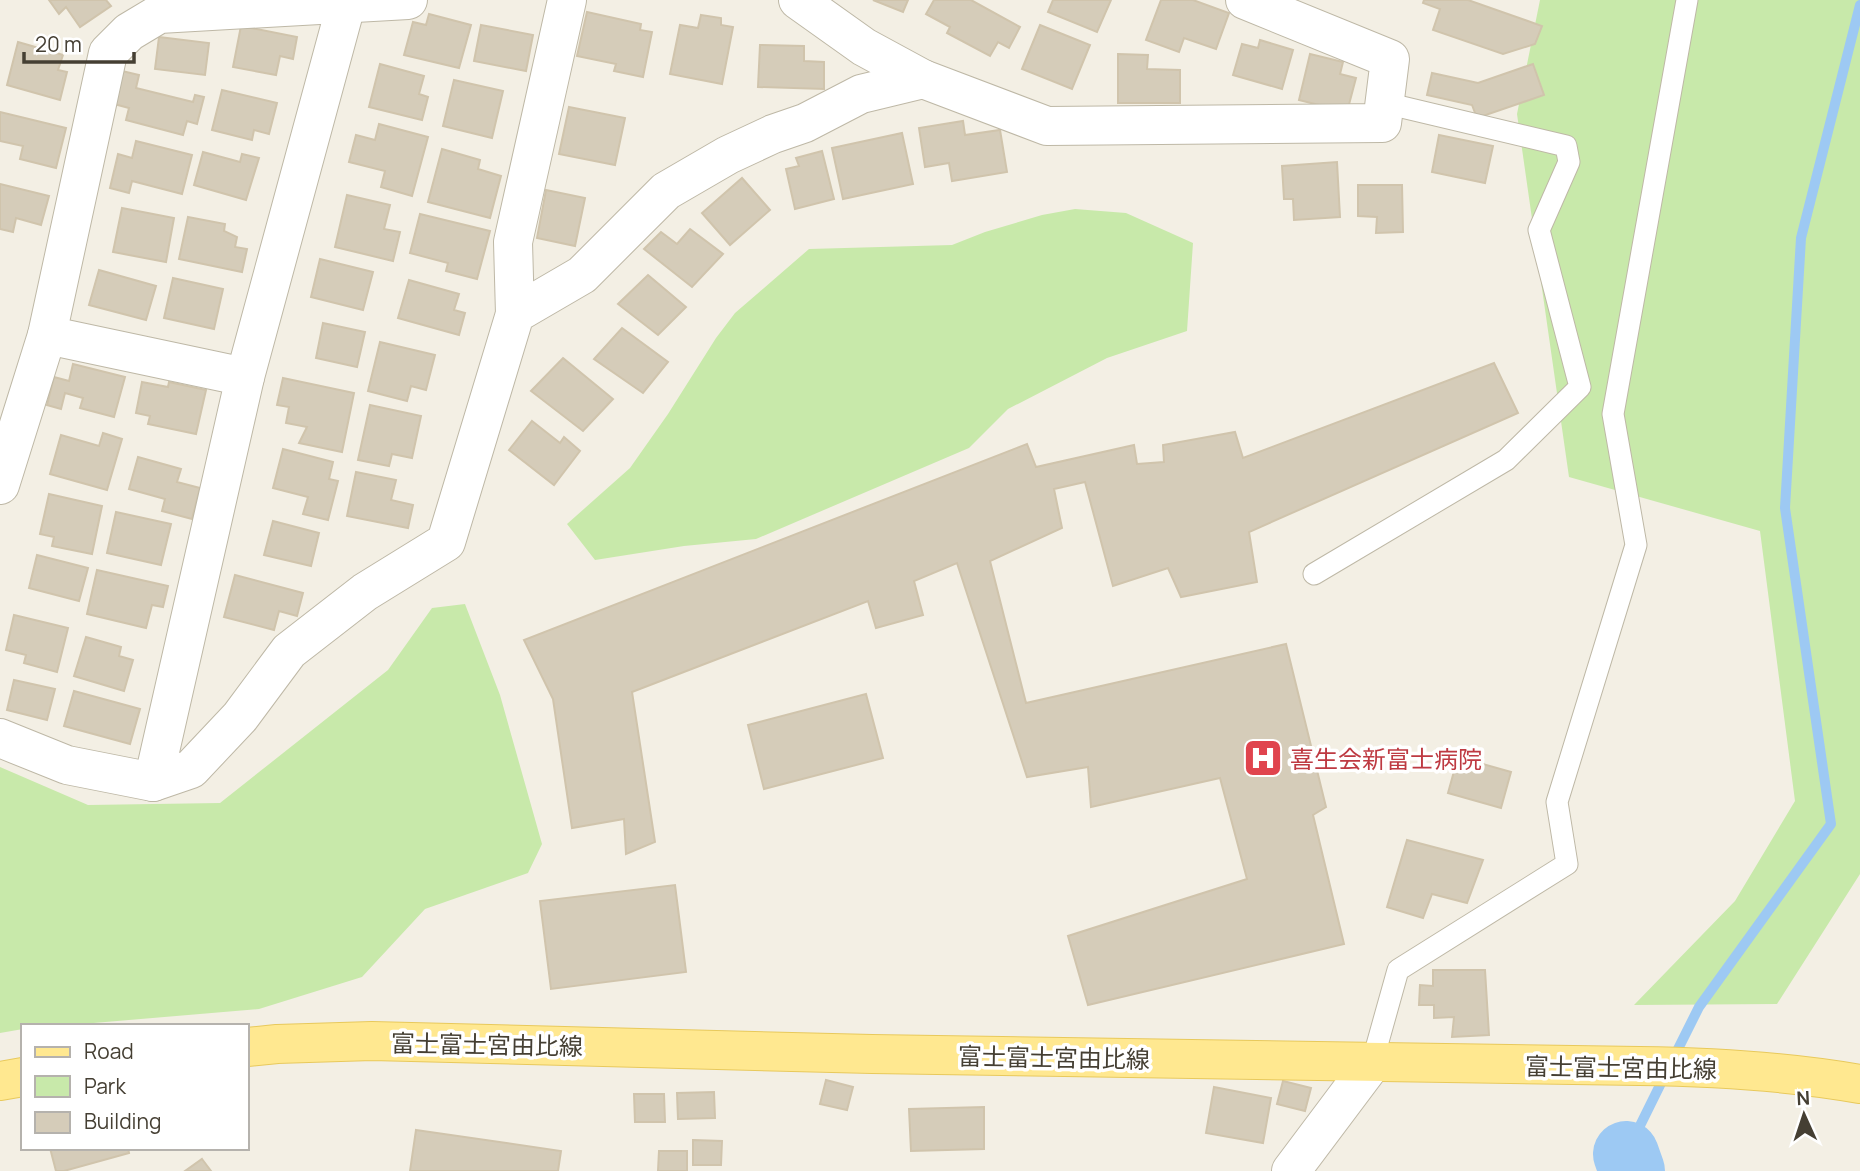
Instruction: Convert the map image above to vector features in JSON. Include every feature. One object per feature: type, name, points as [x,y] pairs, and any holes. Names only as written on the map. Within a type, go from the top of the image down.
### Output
[{"type":"main road","name":"富士富士宮由比線","points":[[248,1047],[372,1041],[872,1054],[1687,1067],[1816,1076],[1860,1084]]},
{"type":"main road","points":[[0,1081],[21,1077]]},
{"type":"street","points":[[0,485],[47,335],[108,53],[129,32],[159,13],[408,0]]},
{"type":"street","points":[[0,738],[67,765],[153,782],[191,769],[240,717],[289,651],[365,592],[446,541],[515,314],[513,242],[567,0]]},
{"type":"street","points":[[798,0],[864,47],[923,79],[1047,126],[1382,123],[1390,59],[1245,0]]},
{"type":"street","points":[[153,782],[245,377],[345,5]]},
{"type":"street","points":[[515,314],[582,275],[666,191],[728,155],[773,134],[805,123],[861,94],[923,79]]},
{"type":"street","points":[[47,335],[245,377]]},
{"type":"street","points":[[1291,1171],[1372,1063]]},
{"type":"lane","points":[[1372,1063],[1398,970],[1567,864],[1557,802],[1636,545],[1614,414],[1688,0]]},
{"type":"lane","points":[[1314,574],[1506,460],[1580,387],[1539,230],[1569,162],[1566,146],[1385,103]]},
{"type":"green space","points":[[1540,0],[1860,0],[1860,874],[1777,1004],[1634,1005],[1735,901],[1795,801],[1760,531],[1569,477],[1517,114]]},
{"type":"green space","points":[[1075,209],[1126,213],[1193,243],[1187,331],[1107,358],[1008,409],[969,448],[756,539],[684,546],[595,560],[567,524],[630,468],[735,313],[809,249],[952,245],[1042,215]]},
{"type":"green space","points":[[465,604],[500,695],[542,844],[528,873],[425,909],[362,977],[259,1009],[82,1024],[21,1024],[21,1029],[0,1033],[0,767],[88,805],[220,803],[388,670],[432,608]]},
{"type":"building","points":[[49,0],[106,0],[111,6],[80,27],[66,7],[59,14]]},
{"type":"building","points":[[873,0],[908,0],[903,12]]},
{"type":"building","points":[[934,0],[971,0],[1020,27],[1009,48],[998,42],[990,56],[947,33],[950,27],[926,14]]},
{"type":"building","points":[[1053,0],[1111,0],[1097,32],[1048,12]]},
{"type":"building","points":[[1161,0],[1193,0],[1229,13],[1216,49],[1184,38],[1179,52],[1146,40]]},
{"type":"building","points":[[1424,0],[1468,0],[1542,26],[1535,44],[1503,54],[1433,30],[1440,9],[1423,3]]},
{"type":"building","points":[[587,12],[641,24],[640,30],[652,32],[643,77],[614,71],[616,64],[577,56]]},
{"type":"building","points":[[429,14],[471,25],[459,68],[404,55],[413,22],[426,25]]},
{"type":"building","points":[[701,15],[721,18],[721,25],[733,27],[722,84],[670,74],[680,25],[698,28]]},
{"type":"building","points":[[481,25],[533,35],[526,71],[474,61]]},
{"type":"building","points":[[1040,25],[1090,45],[1072,89],[1022,69]]},
{"type":"building","points":[[241,26],[297,37],[293,59],[280,56],[276,75],[233,67]]},
{"type":"building","points":[[159,37],[209,43],[205,75],[155,69]]},
{"type":"building","points":[[1260,40],[1293,50],[1282,89],[1233,75],[1242,44],[1258,48]]},
{"type":"building","points":[[18,42],[63,55],[58,70],[67,72],[60,100],[7,85]]},
{"type":"building","points":[[760,45],[804,46],[804,61],[824,62],[824,89],[758,87]]},
{"type":"building","points":[[1118,54],[1148,55],[1147,69],[1180,70],[1180,103],[1118,103]]},
{"type":"building","points":[[1310,54],[1343,62],[1340,74],[1356,78],[1347,112],[1299,100]]},
{"type":"building","points":[[380,64],[424,76],[419,94],[428,97],[422,120],[369,107]]},
{"type":"building","points":[[1533,64],[1544,95],[1477,118],[1472,105],[1427,95],[1432,73],[1478,83]]},
{"type":"building","points":[[122,71],[139,75],[136,88],[193,102],[195,95],[204,97],[197,124],[187,121],[183,135],[126,120],[129,108],[114,104]]},
{"type":"building","points":[[454,80],[503,91],[492,138],[443,126]]},
{"type":"building","points":[[222,90],[277,103],[269,134],[254,130],[252,140],[212,130]]},
{"type":"building","points":[[569,107],[625,118],[615,165],[559,154]]},
{"type":"building","points":[[0,112],[66,128],[56,168],[20,159],[23,146],[0,141]]},
{"type":"building","points":[[963,121],[965,135],[1000,130],[1007,172],[952,181],[949,163],[925,167],[919,128]]},
{"type":"building","points":[[379,124],[428,137],[412,196],[381,187],[385,171],[349,162],[356,135],[375,140]]},
{"type":"building","points":[[902,133],[913,184],[843,199],[832,148]]},
{"type":"building","points":[[1439,135],[1493,146],[1485,183],[1432,172]]},
{"type":"building","points":[[136,141],[192,155],[182,194],[132,181],[129,193],[110,188],[118,154],[132,158]]},
{"type":"building","points":[[442,149],[480,160],[478,169],[501,176],[490,218],[428,202]]},
{"type":"building","points":[[822,151],[834,199],[795,209],[786,169],[799,166],[796,158]]},
{"type":"building","points":[[203,152],[240,162],[242,154],[259,158],[246,200],[194,185]]},
{"type":"building","points":[[1337,162],[1340,217],[1294,220],[1293,199],[1284,199],[1282,166]]},
{"type":"building","points":[[742,178],[770,210],[730,245],[702,213]]},
{"type":"building","points":[[0,184],[49,196],[41,225],[16,218],[13,232],[0,229]]},
{"type":"building","points":[[1358,185],[1402,185],[1403,232],[1376,233],[1377,217],[1358,216]]},
{"type":"building","points":[[546,190],[585,198],[575,246],[537,238]]},
{"type":"building","points":[[347,195],[390,205],[384,229],[400,232],[393,261],[335,247]]},
{"type":"building","points":[[122,208],[174,218],[166,262],[113,252]]},
{"type":"building","points":[[420,214],[490,231],[477,279],[446,271],[448,263],[410,253]]},
{"type":"building","points":[[188,217],[225,224],[224,231],[237,237],[235,247],[247,249],[242,272],[179,259]]},
{"type":"building","points":[[690,229],[723,254],[692,287],[644,249],[661,232],[677,244]]},
{"type":"building","points":[[320,259],[373,272],[363,310],[311,297]]},
{"type":"building","points":[[99,270],[156,286],[146,320],[89,305]]},
{"type":"building","points":[[648,275],[686,307],[658,335],[618,304]]},
{"type":"building","points":[[173,278],[223,289],[214,329],[164,318]]},
{"type":"building","points":[[409,280],[459,294],[454,310],[465,313],[459,335],[398,318]]},
{"type":"building","points":[[323,323],[365,332],[357,367],[316,358]]},
{"type":"building","points":[[622,328],[668,362],[643,393],[594,359]]},
{"type":"building","points":[[380,342],[435,355],[426,390],[411,386],[407,401],[368,391]]},
{"type":"building","points":[[563,358],[613,399],[583,431],[531,391]]},
{"type":"building","points":[[1494,363],[1518,413],[1249,532],[1257,582],[1181,597],[1168,568],[1113,586],[1085,482],[1054,489],[1062,528],[990,561],[1026,703],[1286,644],[1326,807],[1313,815],[1344,944],[1088,1005],[1068,936],[1247,879],[1220,778],[1091,807],[1088,767],[1027,777],[957,563],[914,581],[923,615],[876,628],[868,601],[632,692],[655,842],[626,854],[624,819],[572,828],[553,699],[524,640],[1027,444],[1036,467],[1134,445],[1137,464],[1164,462],[1163,445],[1235,432],[1243,458]]},
{"type":"building","points":[[73,364],[125,377],[114,417],[80,408],[83,398],[65,393],[61,409],[47,405],[54,377],[69,381]]},
{"type":"building","points":[[283,378],[354,393],[342,452],[299,443],[307,427],[286,423],[289,407],[277,405]]},
{"type":"building","points":[[142,382],[168,387],[169,382],[206,390],[196,434],[148,424],[150,416],[136,413]]},
{"type":"building","points":[[370,405],[421,416],[412,458],[392,454],[389,466],[358,460]]},
{"type":"building","points":[[532,421],[560,443],[564,437],[580,451],[554,485],[509,450]]},
{"type":"building","points":[[103,433],[122,439],[107,490],[50,474],[61,435],[99,446]]},
{"type":"building","points":[[283,449],[333,462],[329,479],[338,481],[328,520],[303,514],[308,497],[273,488]]},
{"type":"building","points":[[138,457],[181,469],[177,482],[200,488],[192,519],[162,511],[165,499],[129,489]]},
{"type":"building","points":[[356,472],[396,480],[391,500],[413,505],[408,528],[347,516]]},
{"type":"building","points":[[49,494],[102,506],[92,554],[52,546],[54,537],[40,534]]},
{"type":"building","points":[[116,512],[171,524],[161,565],[107,553]]},
{"type":"building","points":[[273,521],[319,533],[311,566],[264,555]]},
{"type":"building","points":[[37,555],[88,568],[79,601],[29,588]]},
{"type":"building","points":[[97,570],[168,586],[163,607],[152,605],[146,628],[87,614]]},
{"type":"building","points":[[235,575],[303,593],[297,616],[279,611],[274,630],[224,617]]},
{"type":"building","points":[[14,615],[68,628],[57,672],[24,663],[26,655],[6,650]]},
{"type":"building","points":[[86,637],[121,647],[119,656],[133,660],[124,691],[74,676]]},
{"type":"building","points":[[14,680],[55,689],[47,720],[7,710]]},
{"type":"building","points":[[74,691],[140,709],[130,744],[64,726]]},
{"type":"building","points":[[866,694],[883,758],[764,789],[748,725]]},
{"type":"building","points":[[1458,757],[1511,772],[1501,808],[1448,793]]},
{"type":"building","points":[[1407,840],[1483,860],[1467,903],[1432,894],[1423,918],[1387,907]]},
{"type":"building","points":[[675,885],[686,972],[551,989],[540,901]]},
{"type":"building","points":[[1433,970],[1485,970],[1489,1035],[1452,1037],[1454,1017],[1434,1018],[1434,1005],[1419,1005],[1420,985],[1433,986]]},
{"type":"building","points":[[826,1080],[853,1087],[847,1110],[820,1104]]},
{"type":"building","points":[[1283,1081],[1311,1088],[1305,1111],[1277,1104]]},
{"type":"building","points":[[1214,1087],[1271,1098],[1263,1143],[1206,1133]]},
{"type":"building","points":[[714,1092],[715,1118],[678,1119],[677,1093]]},
{"type":"building","points":[[634,1094],[664,1094],[665,1122],[635,1122]]},
{"type":"building","points":[[984,1107],[984,1149],[911,1151],[909,1109]]},
{"type":"building","points":[[416,1130],[561,1151],[558,1171],[410,1171]]},
{"type":"building","points":[[693,1140],[722,1141],[721,1165],[693,1165]]},
{"type":"building","points":[[51,1150],[128,1150],[129,1153],[56,1171]]},
{"type":"building","points":[[659,1151],[687,1151],[687,1171],[658,1171]]},
{"type":"building","points":[[202,1159],[211,1171],[185,1171]]},
{"type":"waterway","points":[[1673,1059],[1699,1007],[1831,824],[1785,508],[1801,238],[1860,5]]},
{"type":"waterway","points":[[1626,1154],[1666,1073]]},
{"type":"waterway","points":[[1626,1154],[1632,1171]]},
{"type":"place","name":"喜生会新富士病院","points":[[1263,758]]}]
